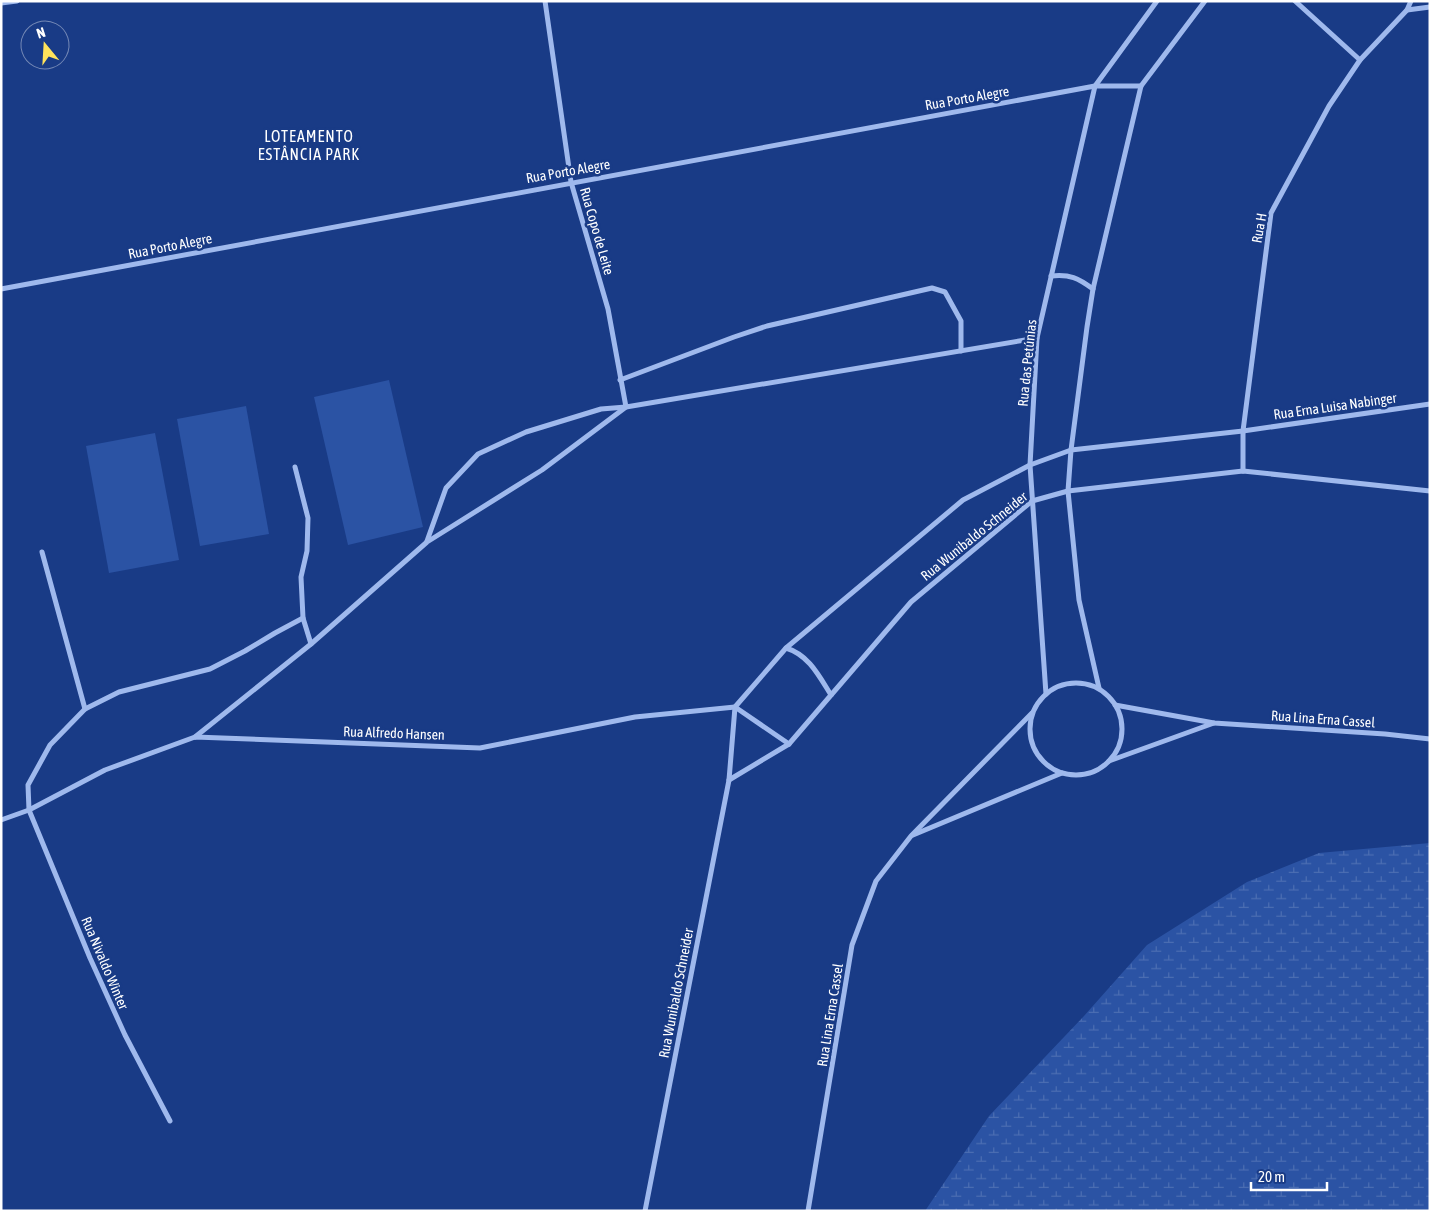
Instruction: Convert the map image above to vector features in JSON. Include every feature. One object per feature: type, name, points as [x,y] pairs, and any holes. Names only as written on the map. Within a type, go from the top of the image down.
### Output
[{"type":"street","points":[[1,3],[17,1]]},
{"type":"street","name":"Rua Copo de Leite","points":[[545,1],[571,182],[608,309],[626,407]]},
{"type":"street","name":"Rua das Petúnias","points":[[1046,694],[1030,465],[1037,338],[1094,86],[1157,1]]},
{"type":"street","points":[[1098,688],[1079,600],[1068,491],[1071,450],[1093,289],[1141,86],[1205,1]]},
{"type":"street","points":[[1295,1],[1360,60]]},
{"type":"street","name":"Rua H","points":[[1243,471],[1243,431],[1271,213],[1329,106],[1360,60],[1407,10],[1411,1]]},
{"type":"street","points":[[1407,10],[1430,6]]},
{"type":"street","name":"Rua Porto Alegre","points":[[1,289],[1094,86],[1141,86]]},
{"type":"street","points":[[1051,276],[1068,275],[1081,280],[1093,289]]},
{"type":"street","points":[[620,380],[767,326],[932,288],[945,292],[961,322],[961,351]]},
{"type":"street","points":[[427,542],[446,488],[478,454],[526,432],[601,409],[626,407],[1037,338]]},
{"type":"street","name":"Rua Erna Luisa Nabinger","points":[[1243,431],[1430,404]]},
{"type":"street","points":[[196,737],[311,644],[427,542],[542,470],[626,407]]},
{"type":"street","name":"Rua Wunibaldo Schneider","points":[[644,1211],[729,780],[735,707],[786,648],[963,500],[1030,465],[1071,450],[1243,431]]},
{"type":"street","points":[[295,467],[308,518],[307,551],[301,577],[304,618],[311,644]]},
{"type":"street","name":"Rua Wunibaldo Schneider","points":[[729,780],[789,744],[911,602],[1032,501],[1068,491],[1243,471],[1430,491]]},
{"type":"street","points":[[42,552],[85,710]]},
{"type":"street","points":[[29,810],[28,785],[50,746],[85,710],[119,692],[210,669],[304,618]]},
{"type":"street","points":[[786,648],[796,651],[810,662],[831,695]]},
{"type":"street","points":[[1074,683],[1088,684],[1098,688],[1115,705],[1121,719],[1122,734],[1118,749],[1108,762],[1099,769],[1087,774],[1074,775],[1062,773],[1049,767],[1038,756],[1031,743],[1029,728],[1032,713],[1038,702],[1046,694],[1059,686],[1074,683]]},
{"type":"street","name":"Rua Lina Erna Cassel","points":[[1115,705],[1214,723],[1385,734],[1430,739]]},
{"type":"street","points":[[735,707],[789,744]]},
{"type":"street","name":"Rua Alfredo Hansen","points":[[1,820],[29,810],[105,770],[196,737],[480,748],[636,717],[735,707]]},
{"type":"street","name":"Rua Lina Erna Cassel","points":[[808,1211],[852,945],[876,881],[911,836],[1032,713]]},
{"type":"street","points":[[1108,762],[1214,723]]},
{"type":"street","points":[[911,836],[1062,773]]},
{"type":"street","name":"Rua Nivaldo Winter","points":[[29,810],[90,958],[125,1035],[170,1121]]},
{"type":"green space","points":[[389,380],[423,527],[348,545],[314,397]]},
{"type":"green space","points":[[246,406],[269,534],[200,546],[177,419]]},
{"type":"green space","points":[[155,433],[179,560],[109,573],[86,446]]},
{"type":"green space","points":[[1430,843],[1430,1211],[925,1211],[989,1116],[1084,1016],[1147,945],[1247,882],[1319,853]]},
{"type":"district","name":"LOTEAMENTO ESTÂNCIA PARK","points":[[309,145]]}]
